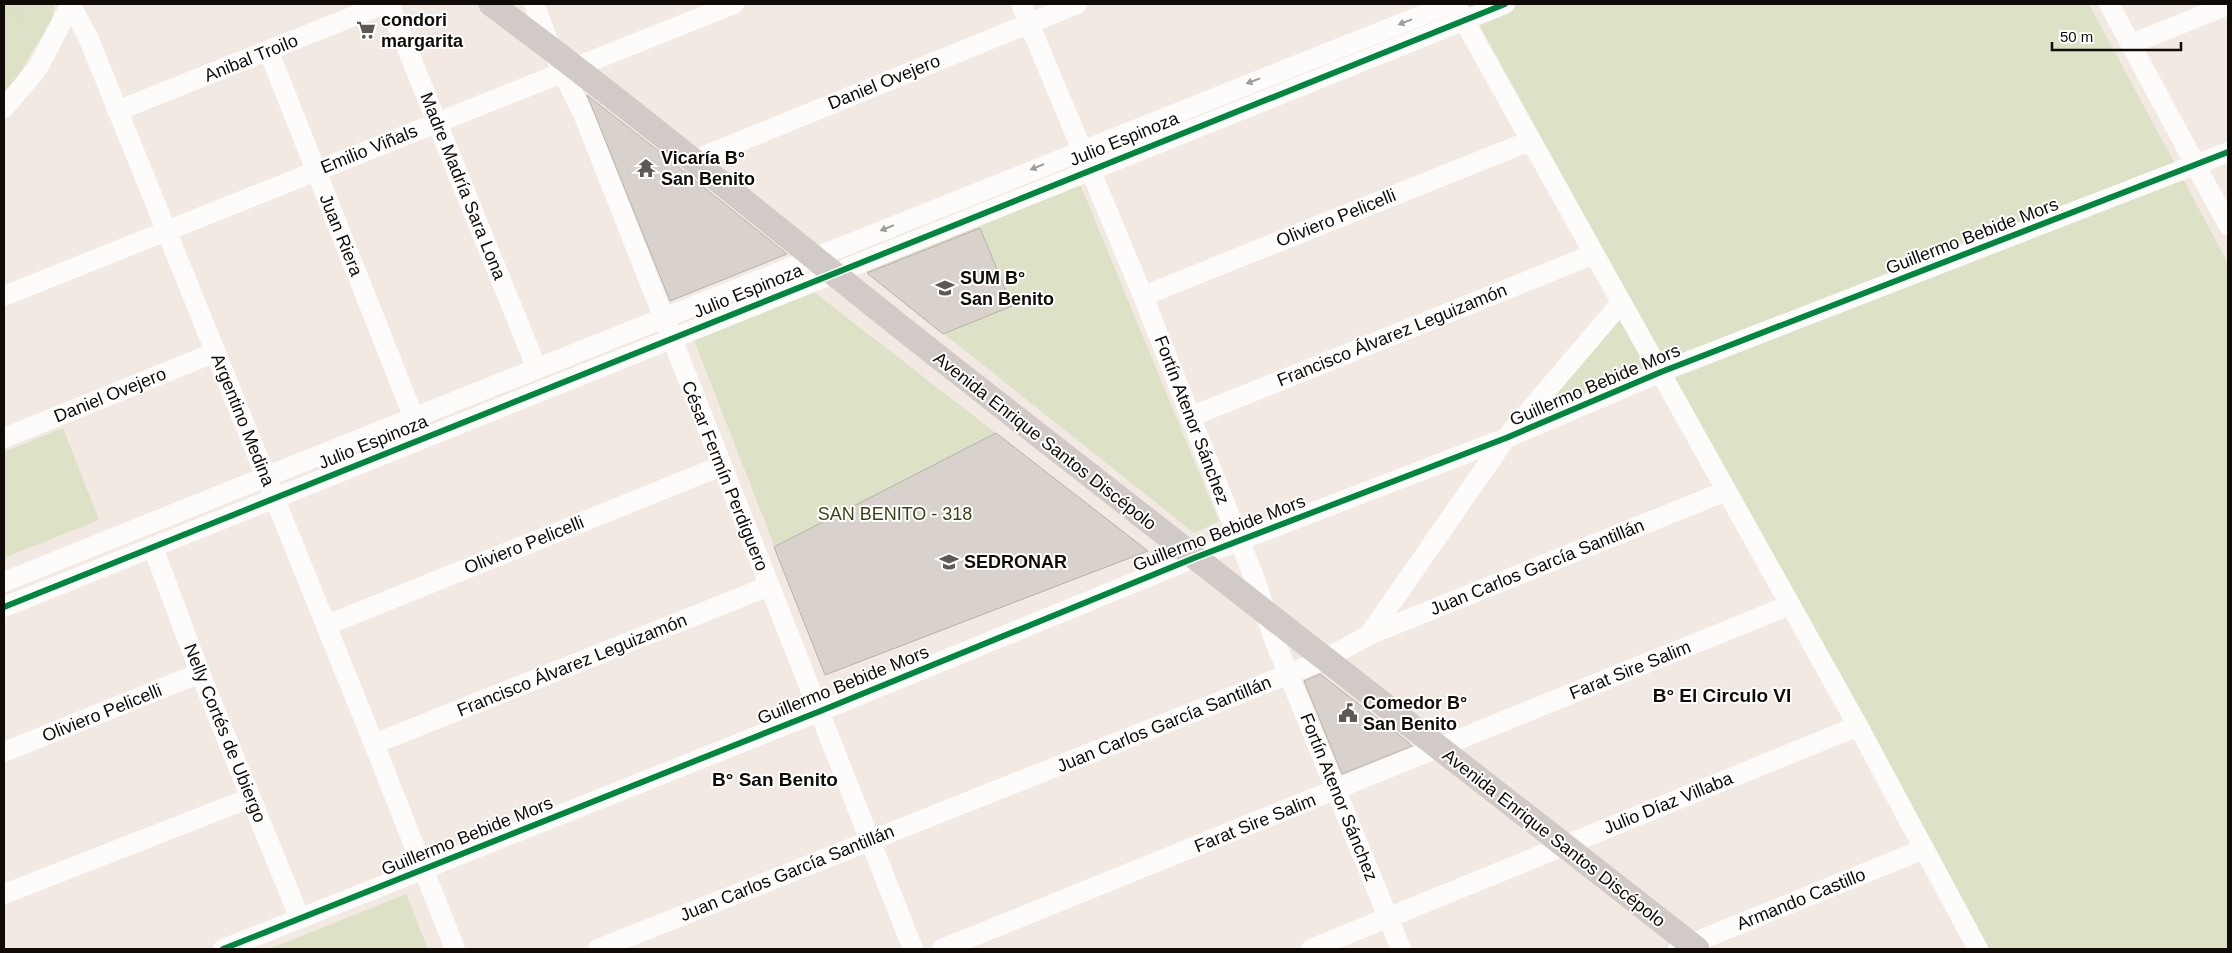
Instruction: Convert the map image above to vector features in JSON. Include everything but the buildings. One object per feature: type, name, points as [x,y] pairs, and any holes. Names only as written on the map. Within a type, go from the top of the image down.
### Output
[{"type":"main road","name":"Avenida Enrique Santos Discépolo","points":[[491,4],[551,48],[570,71],[692,161],[822,266],[1194,558],[1564,845],[1688,948]]},
{"type":"street","points":[[4,108],[38,68],[70,4]]},
{"type":"street","name":"Argentino Medina","points":[[70,4],[88,37],[327,625],[455,949]]},
{"type":"street","name":"Anibal Troilo","points":[[117,111],[269,52],[384,4]]},
{"type":"street","name":"Madre Madría Sara Lona","points":[[389,4],[537,369]]},
{"type":"street","points":[[534,4],[551,48]]},
{"type":"street","name":"Emilio Viñals","points":[[4,296],[734,4]]},
{"type":"street","name":"Fortín Atenor Sánchez","points":[[1022,4],[1143,296],[1289,674],[1401,949]]},
{"type":"street","name":"Daniel Ovejero","points":[[692,161],[1077,4]]},
{"type":"street","name":"Julio Espinoza","points":[[4,607],[671,339],[822,266],[1082,148],[1450,4]]},
{"type":"street","name":"Julio Espinoza","points":[[4,582],[663,319],[822,266],[1091,169],[1459,12],[1505,4]]},
{"type":"street","points":[[2109,4],[2228,224]]},
{"type":"street","points":[[2131,44],[2228,5]]},
{"type":"street","points":[[1459,12],[1858,726],[1978,949]]},
{"type":"street","name":"Juan Riera","points":[[269,52],[414,418]]},
{"type":"street","name":"César Fermín Perdiguero","points":[[570,71],[584,116],[663,319],[818,712],[871,839],[913,949]]},
{"type":"street","name":"Oliviero Pelicelli","points":[[1143,296],[1530,141]]},
{"type":"street","name":"Guillermo Bebide Mors","points":[[223,949],[818,712],[1194,558],[1506,438],[1661,372],[2197,166],[2228,152]]},
{"type":"street","name":"Francisco Álvarez Leguizamón","points":[[1190,417],[1594,254]]},
{"type":"street","points":[[1369,635],[1506,438],[1621,303]]},
{"type":"street","name":"Daniel Ovejero","points":[[4,438],[216,352]]},
{"type":"street","name":"Oliviero Pelicelli","points":[[327,625],[721,466]]},
{"type":"street","name":"Juan Carlos García Santillán","points":[[598,949],[1289,674],[1325,659],[1369,635],[1726,491]]},
{"type":"street","name":"Nelly Cortés de Ubiergo","points":[[153,547],[200,673],[300,919]]},
{"type":"street","name":"Francisco Álvarez Leguizamón","points":[[374,744],[769,586]]},
{"type":"street","name":"Farat Sire Salim","points":[[942,949],[1337,791],[1790,605]]},
{"type":"street","name":"Oliviero Pelicelli","points":[[4,752],[200,673]]},
{"type":"street","name":"Julio Díaz Villaba","points":[[1311,949],[1858,726]]},
{"type":"street","points":[[4,894],[250,798]]},
{"type":"street","name":"Armando Castillo","points":[[1688,948],[1924,849]]},
{"type":"path","points":[[4,18],[40,4]]},
{"type":"path","points":[[14,14],[31,49]]},
{"type":"green space","points":[[4,4],[55,4],[52,19],[12,86],[4,93]]},
{"type":"green space","points":[[1468,4],[2089,4],[2228,263],[2228,949],[1988,949]]},
{"type":"green space","points":[[1080,184],[1219,521],[1194,533],[864,270]]},
{"type":"green space","name":"SAN BENITO - 318","points":[[810,289],[1148,551],[825,675],[693,338]]},
{"type":"green space","points":[[1619,309],[1655,370],[1522,426]]},
{"type":"green space","points":[[63,428],[99,520],[4,558],[4,452]]},
{"type":"green space","points":[[406,894],[428,949],[269,949]]},
{"type":"cycle path","points":[[4,607],[1505,4]]},
{"type":"cycle path","points":[[223,949],[818,712],[1194,558],[1506,438],[1661,372],[2228,152]]},
{"type":"place","name":"condori margarita","points":[[366,30]]},
{"type":"place","name":"Vicaría B° San Benito","points":[[646,168]]},
{"type":"place","name":"SUM B° San Benito","points":[[945,288]]},
{"type":"place","name":"SEDRONAR","points":[[949,562]]},
{"type":"place","name":"Comedor B° San Benito","points":[[1348,713]]},
{"type":"district","name":"B° El Circulo VI","points":[[1722,695]]},
{"type":"district","name":"B° San Benito","points":[[775,779]]}]
